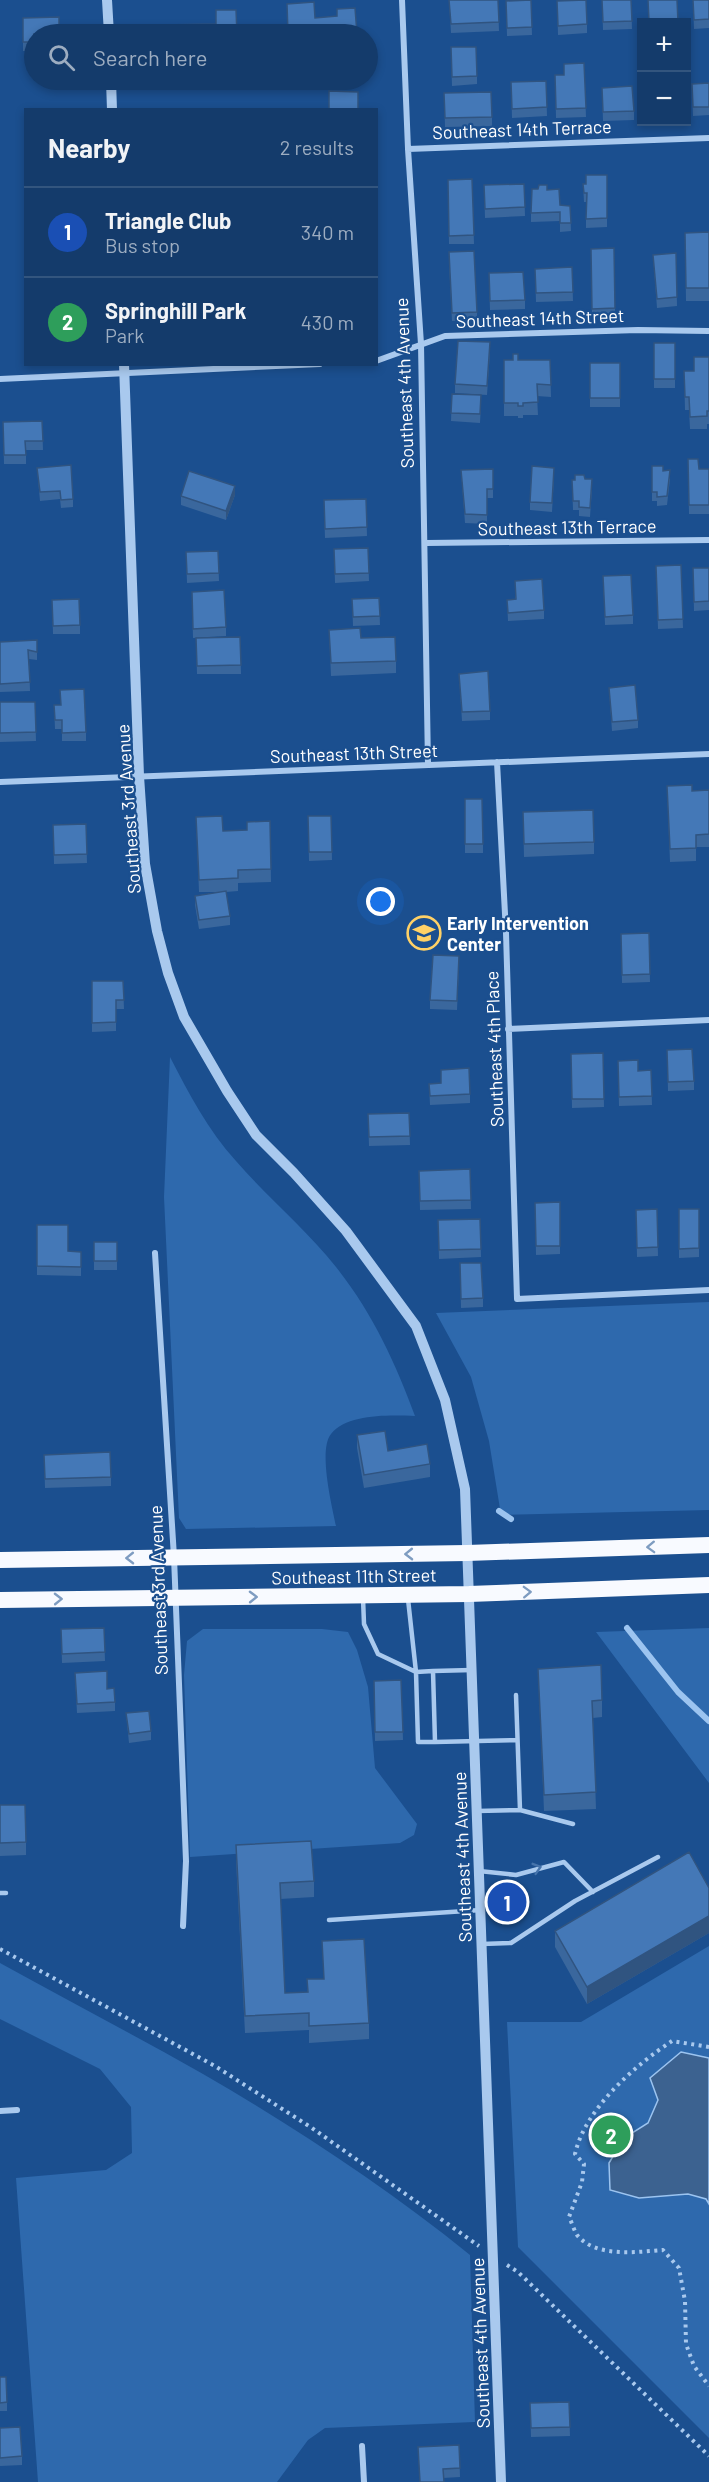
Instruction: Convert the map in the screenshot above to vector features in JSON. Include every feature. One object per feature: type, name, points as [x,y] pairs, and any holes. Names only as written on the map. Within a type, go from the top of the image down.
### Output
[{"type":"highway","name":"Southeast 11th Street","points":[[0,1560],[467,1553],[709,1545]]},
{"type":"highway","name":"Southeast 11th Street","points":[[0,1600],[469,1594],[709,1585]]},
{"type":"street","points":[[107,0],[108,24]]},
{"type":"street","name":"Southeast 4th Avenue","points":[[402,0],[408,148],[421,344],[428,765]]},
{"type":"street","points":[[111,90],[112,108]]},
{"type":"street","name":"Southeast 14th Terrace","points":[[408,148],[709,138]]},
{"type":"street","name":"Southeast 14th Street","points":[[378,360],[445,336],[638,330],[709,331]]},
{"type":"street","points":[[0,379],[124,370],[255,366]]},
{"type":"street","name":"Southeast 3rd Avenue","points":[[124,370],[139,776],[145,864],[154,920],[168,973],[184,1017],[227,1091],[256,1135],[294,1173],[365,1255]]},
{"type":"street","name":"Southeast 13th Terrace","points":[[426,543],[709,540]]},
{"type":"street","name":"Southeast 13th Street","points":[[0,782],[709,754]]},
{"type":"street","name":"Southeast 4th Place","points":[[497,762],[518,1299],[709,1290]]},
{"type":"street","points":[[508,1029],[709,1020]]},
{"type":"street","name":"Southeast 3rd Avenue","points":[[155,1253],[176,1598],[186,1861],[183,1926]]},
{"type":"street","name":"Southeast 4th Avenue","points":[[365,1255],[416,1326],[444,1400],[465,1489],[501,2482]]},
{"type":"street","points":[[0,2110],[17,2110]]},
{"type":"street","points":[[362,2446],[364,2482]]},
{"type":"lane","points":[[408,1594],[409,1623],[416,1672],[418,1742],[517,1740]]},
{"type":"lane","points":[[363,1595],[364,1624],[378,1654],[416,1672],[472,1670]]},
{"type":"lane","points":[[433,1671],[435,1742]]},
{"type":"lane","points":[[516,1695],[520,1810]]},
{"type":"lane","points":[[477,1811],[520,1810],[573,1824]]},
{"type":"lane","points":[[482,1944],[511,1943],[593,1892],[658,1857]]},
{"type":"lane","points":[[479,1870],[516,1875],[564,1862],[593,1892]]},
{"type":"lane","points":[[0,1893],[6,1893]]},
{"type":"lane","points":[[329,1920],[481,1910]]},
{"type":"path","points":[[0,1949],[215,2067],[312,2128],[494,2258],[518,2271],[709,2456]]},
{"type":"path","points":[[709,2048],[672,2042],[642,2061],[607,2095],[578,2143],[575,2154],[584,2164],[582,2182],[569,2217],[577,2235],[594,2247],[627,2253],[663,2250],[679,2268],[685,2301],[686,2344],[694,2366],[709,2386]]},
{"type":"shaded area","points":[[170,1057],[200,1111],[226,1149],[248,1175],[312,1240],[349,1284],[382,1339],[415,1416],[359,1419],[338,1427],[331,1434],[327,1442],[326,1465],[336,1526],[186,1529],[179,1518],[164,1197]]},
{"type":"shaded area","points":[[709,1302],[709,1510],[501,1515],[489,1441],[471,1377],[436,1313]]},
{"type":"shaded area","points":[[709,1628],[709,1783],[596,1632]]},
{"type":"shaded area","points":[[203,1629],[322,1629],[348,1632],[357,1650],[368,1687],[375,1768],[417,1824],[414,1835],[400,1843],[190,1857],[184,1675],[187,1641]]},
{"type":"shaded area","points":[[709,1946],[709,2438],[518,2247],[507,2022],[581,2022]]},
{"type":"shaded area","points":[[0,1963],[178,2060],[272,2116],[374,2183],[470,2255],[475,2422],[325,2428],[308,2440],[277,2482],[38,2482],[16,2178],[106,2170],[132,2153],[131,2107],[100,2069],[0,2019]]},
{"type":"shaded area","points":[[681,2052],[709,2058],[709,2204],[706,2199],[688,2194],[639,2198],[610,2190],[609,2163],[624,2138],[648,2123],[658,2100],[650,2078]]},
{"type":"building","points":[[449,0],[498,0],[499,22],[451,24]]},
{"type":"building","points":[[531,0],[532,27],[507,28],[506,1]]},
{"type":"building","points":[[586,0],[587,24],[558,26],[557,1]]},
{"type":"building","points":[[602,0],[631,0],[632,21],[603,22]]},
{"type":"building","points":[[648,0],[677,0],[678,18],[649,18]]},
{"type":"building","points":[[693,0],[709,0],[709,19],[694,20]]},
{"type":"building","points":[[314,2],[315,18],[337,16],[337,9],[355,8],[356,24],[288,24],[287,4]]},
{"type":"building","points":[[216,10],[236,10],[237,24],[216,24]]},
{"type":"building","points":[[59,17],[59,24],[24,24],[23,42],[23,18]]},
{"type":"building","points":[[451,47],[476,47],[477,76],[452,77]]},
{"type":"building","points":[[584,63],[586,108],[556,109],[555,75],[564,75],[564,64]]},
{"type":"building","points":[[546,81],[547,107],[512,109],[511,82]]},
{"type":"building","points":[[709,83],[709,107],[693,107],[692,84]]},
{"type":"building","points":[[632,86],[634,111],[603,112],[602,88]]},
{"type":"building","points":[[329,91],[358,92],[358,108],[329,108]]},
{"type":"building","points":[[491,92],[492,117],[445,118],[444,93]]},
{"type":"building","points":[[586,175],[607,175],[607,218],[586,219],[587,193],[584,193],[583,184],[586,184]]},
{"type":"building","points":[[472,179],[474,235],[449,236],[448,180]]},
{"type":"building","points":[[524,184],[525,207],[485,209],[484,185]]},
{"type":"building","points":[[539,185],[547,185],[547,190],[559,189],[560,205],[570,206],[571,223],[560,223],[560,212],[531,213],[532,189],[538,189]]},
{"type":"building","points":[[709,232],[709,288],[686,288],[685,233]]},
{"type":"building","points":[[614,248],[615,308],[592,309],[591,249]]},
{"type":"building","points":[[474,251],[477,312],[452,313],[449,252]]},
{"type":"building","points":[[676,253],[677,297],[657,299],[653,255]]},
{"type":"building","points":[[572,267],[573,292],[536,293],[535,269]]},
{"type":"building","points":[[523,272],[525,300],[490,301],[489,273]]},
{"type":"building","points":[[458,341],[490,342],[487,386],[455,384]]},
{"type":"building","points":[[654,343],[675,343],[675,379],[654,379]]},
{"type":"building","points":[[513,354],[518,354],[518,360],[550,360],[551,385],[537,384],[538,402],[523,403],[523,406],[518,406],[518,403],[504,403],[504,360],[513,360]]},
{"type":"building","points":[[694,357],[709,357],[709,411],[707,411],[707,416],[690,417],[689,397],[685,397],[684,371],[694,371]]},
{"type":"building","points":[[590,363],[620,363],[620,398],[590,398]]},
{"type":"building","points":[[452,394],[481,395],[480,414],[451,413]]},
{"type":"building","points":[[42,421],[43,441],[25,441],[26,455],[4,455],[3,422]]},
{"type":"building","points":[[688,459],[698,459],[699,469],[709,469],[709,505],[689,505]]},
{"type":"building","points":[[71,465],[73,499],[61,500],[60,491],[40,492],[37,468]]},
{"type":"building","points":[[532,466],[554,468],[552,503],[530,502]]},
{"type":"building","points":[[652,466],[663,466],[663,471],[670,470],[667,496],[657,497],[657,492],[652,492]]},
{"type":"building","points":[[493,469],[493,489],[487,489],[487,515],[465,514],[461,470]]},
{"type":"building","points":[[189,471],[235,486],[226,511],[181,496]]},
{"type":"building","points":[[575,475],[584,475],[585,479],[592,479],[590,508],[579,507],[579,501],[573,501],[572,480],[575,480]]},
{"type":"building","points":[[366,499],[367,527],[325,529],[324,500]]},
{"type":"building","points":[[368,548],[369,573],[335,574],[334,549]]},
{"type":"building","points":[[218,551],[219,573],[187,574],[186,552]]},
{"type":"building","points":[[681,565],[683,619],[658,620],[656,566]]},
{"type":"building","points":[[693,568],[709,568],[709,601],[694,602]]},
{"type":"building","points":[[631,575],[633,615],[605,617],[603,576]]},
{"type":"building","points":[[542,579],[544,610],[508,613],[507,600],[516,599],[515,581]]},
{"type":"building","points":[[224,590],[226,627],[193,629],[192,592]]},
{"type":"building","points":[[379,598],[380,616],[353,617],[352,599]]},
{"type":"building","points":[[79,599],[80,625],[53,626],[52,600]]},
{"type":"building","points":[[360,628],[361,638],[395,637],[396,661],[331,663],[329,630]]},
{"type":"building","points":[[240,637],[241,665],[197,666],[196,638]]},
{"type":"building","points":[[37,640],[37,652],[28,650],[30,682],[0,684],[0,642]]},
{"type":"building","points":[[488,671],[490,711],[462,712],[459,674]]},
{"type":"building","points":[[635,685],[638,720],[612,722],[609,688]]},
{"type":"building","points":[[84,689],[86,732],[62,733],[62,720],[55,720],[54,705],[61,705],[60,690]]},
{"type":"building","points":[[0,702],[35,702],[36,732],[0,733]]},
{"type":"building","points":[[692,785],[692,791],[709,790],[709,834],[696,835],[696,848],[670,849],[667,786]]},
{"type":"building","points":[[465,799],[482,799],[483,844],[465,844]]},
{"type":"building","points":[[593,810],[594,842],[524,844],[523,812]]},
{"type":"building","points":[[222,816],[223,831],[247,830],[247,822],[270,821],[271,869],[238,870],[238,878],[199,880],[196,817]]},
{"type":"building","points":[[308,816],[331,816],[332,852],[309,852]]},
{"type":"building","points":[[86,824],[87,854],[54,855],[53,825]]},
{"type":"building","points":[[226,891],[230,916],[199,920],[195,896]]},
{"type":"building","points":[[649,933],[650,974],[622,975],[621,934]]},
{"type":"building","points":[[433,955],[459,956],[457,1001],[430,1000]]},
{"type":"building","points":[[92,981],[123,981],[124,1000],[116,1000],[116,1022],[92,1023]]},
{"type":"building","points":[[692,1049],[694,1081],[668,1082],[667,1050]]},
{"type":"building","points":[[603,1053],[604,1099],[572,1099],[571,1054]]},
{"type":"building","points":[[638,1060],[638,1071],[651,1070],[652,1096],[619,1097],[618,1061]]},
{"type":"building","points":[[469,1068],[470,1094],[430,1096],[429,1084],[441,1083],[441,1070]]},
{"type":"building","points":[[409,1113],[410,1136],[369,1137],[368,1114]]},
{"type":"building","points":[[470,1169],[471,1200],[420,1201],[419,1171]]},
{"type":"building","points":[[560,1202],[560,1246],[536,1246],[535,1203]]},
{"type":"building","points":[[657,1209],[658,1247],[637,1248],[636,1210]]},
{"type":"building","points":[[679,1209],[699,1209],[699,1248],[679,1249]]},
{"type":"building","points":[[480,1219],[481,1249],[439,1250],[438,1220]]},
{"type":"building","points":[[37,1225],[68,1225],[68,1251],[81,1252],[81,1267],[37,1266]]},
{"type":"building","points":[[94,1242],[117,1242],[117,1261],[94,1261]]},
{"type":"building","points":[[460,1263],[481,1263],[483,1298],[461,1299]]},
{"type":"building","points":[[385,1431],[388,1451],[427,1444],[430,1464],[364,1475],[357,1435]]},
{"type":"building","points":[[110,1452],[111,1477],[45,1479],[44,1455]]},
{"type":"building","points":[[104,1628],[105,1652],[62,1654],[61,1629]]},
{"type":"building","points":[[601,1665],[602,1700],[592,1701],[596,1792],[544,1795],[538,1669]]},
{"type":"building","points":[[107,1671],[107,1689],[114,1688],[115,1702],[77,1704],[75,1673]]},
{"type":"building","points":[[401,1680],[403,1732],[375,1732],[374,1681]]},
{"type":"building","points":[[149,1711],[151,1731],[129,1734],[126,1713]]},
{"type":"building","points":[[0,1805],[25,1805],[26,1842],[0,1843]]},
{"type":"building","points":[[311,1841],[314,1881],[280,1883],[285,1993],[308,1992],[307,1979],[324,1979],[322,1941],[364,1939],[369,2023],[309,2026],[309,2013],[245,2016],[236,1845]]},
{"type":"building","points":[[689,1852],[709,1888],[709,1916],[587,1987],[555,1931]]},
{"type":"building","points":[[0,2377],[6,2377],[7,2402],[0,2403]]},
{"type":"building","points":[[569,2402],[570,2427],[531,2428],[530,2403]]},
{"type":"building","points":[[20,2427],[22,2456],[0,2458],[0,2428]]},
{"type":"building","points":[[459,2445],[460,2468],[443,2469],[444,2482],[420,2482],[418,2447]]},
{"type":"waterway","points":[[499,1511],[511,1519]]},
{"type":"waterway","points":[[627,1628],[678,1692],[709,1721]]},
{"type":"place","name":"Early Intervention Center","points":[[424,933]]},
{"type":"place","name":"Triangle Club","points":[[507,1902]]},
{"type":"place","name":"Springhill Park","points":[[611,2135]]}]
